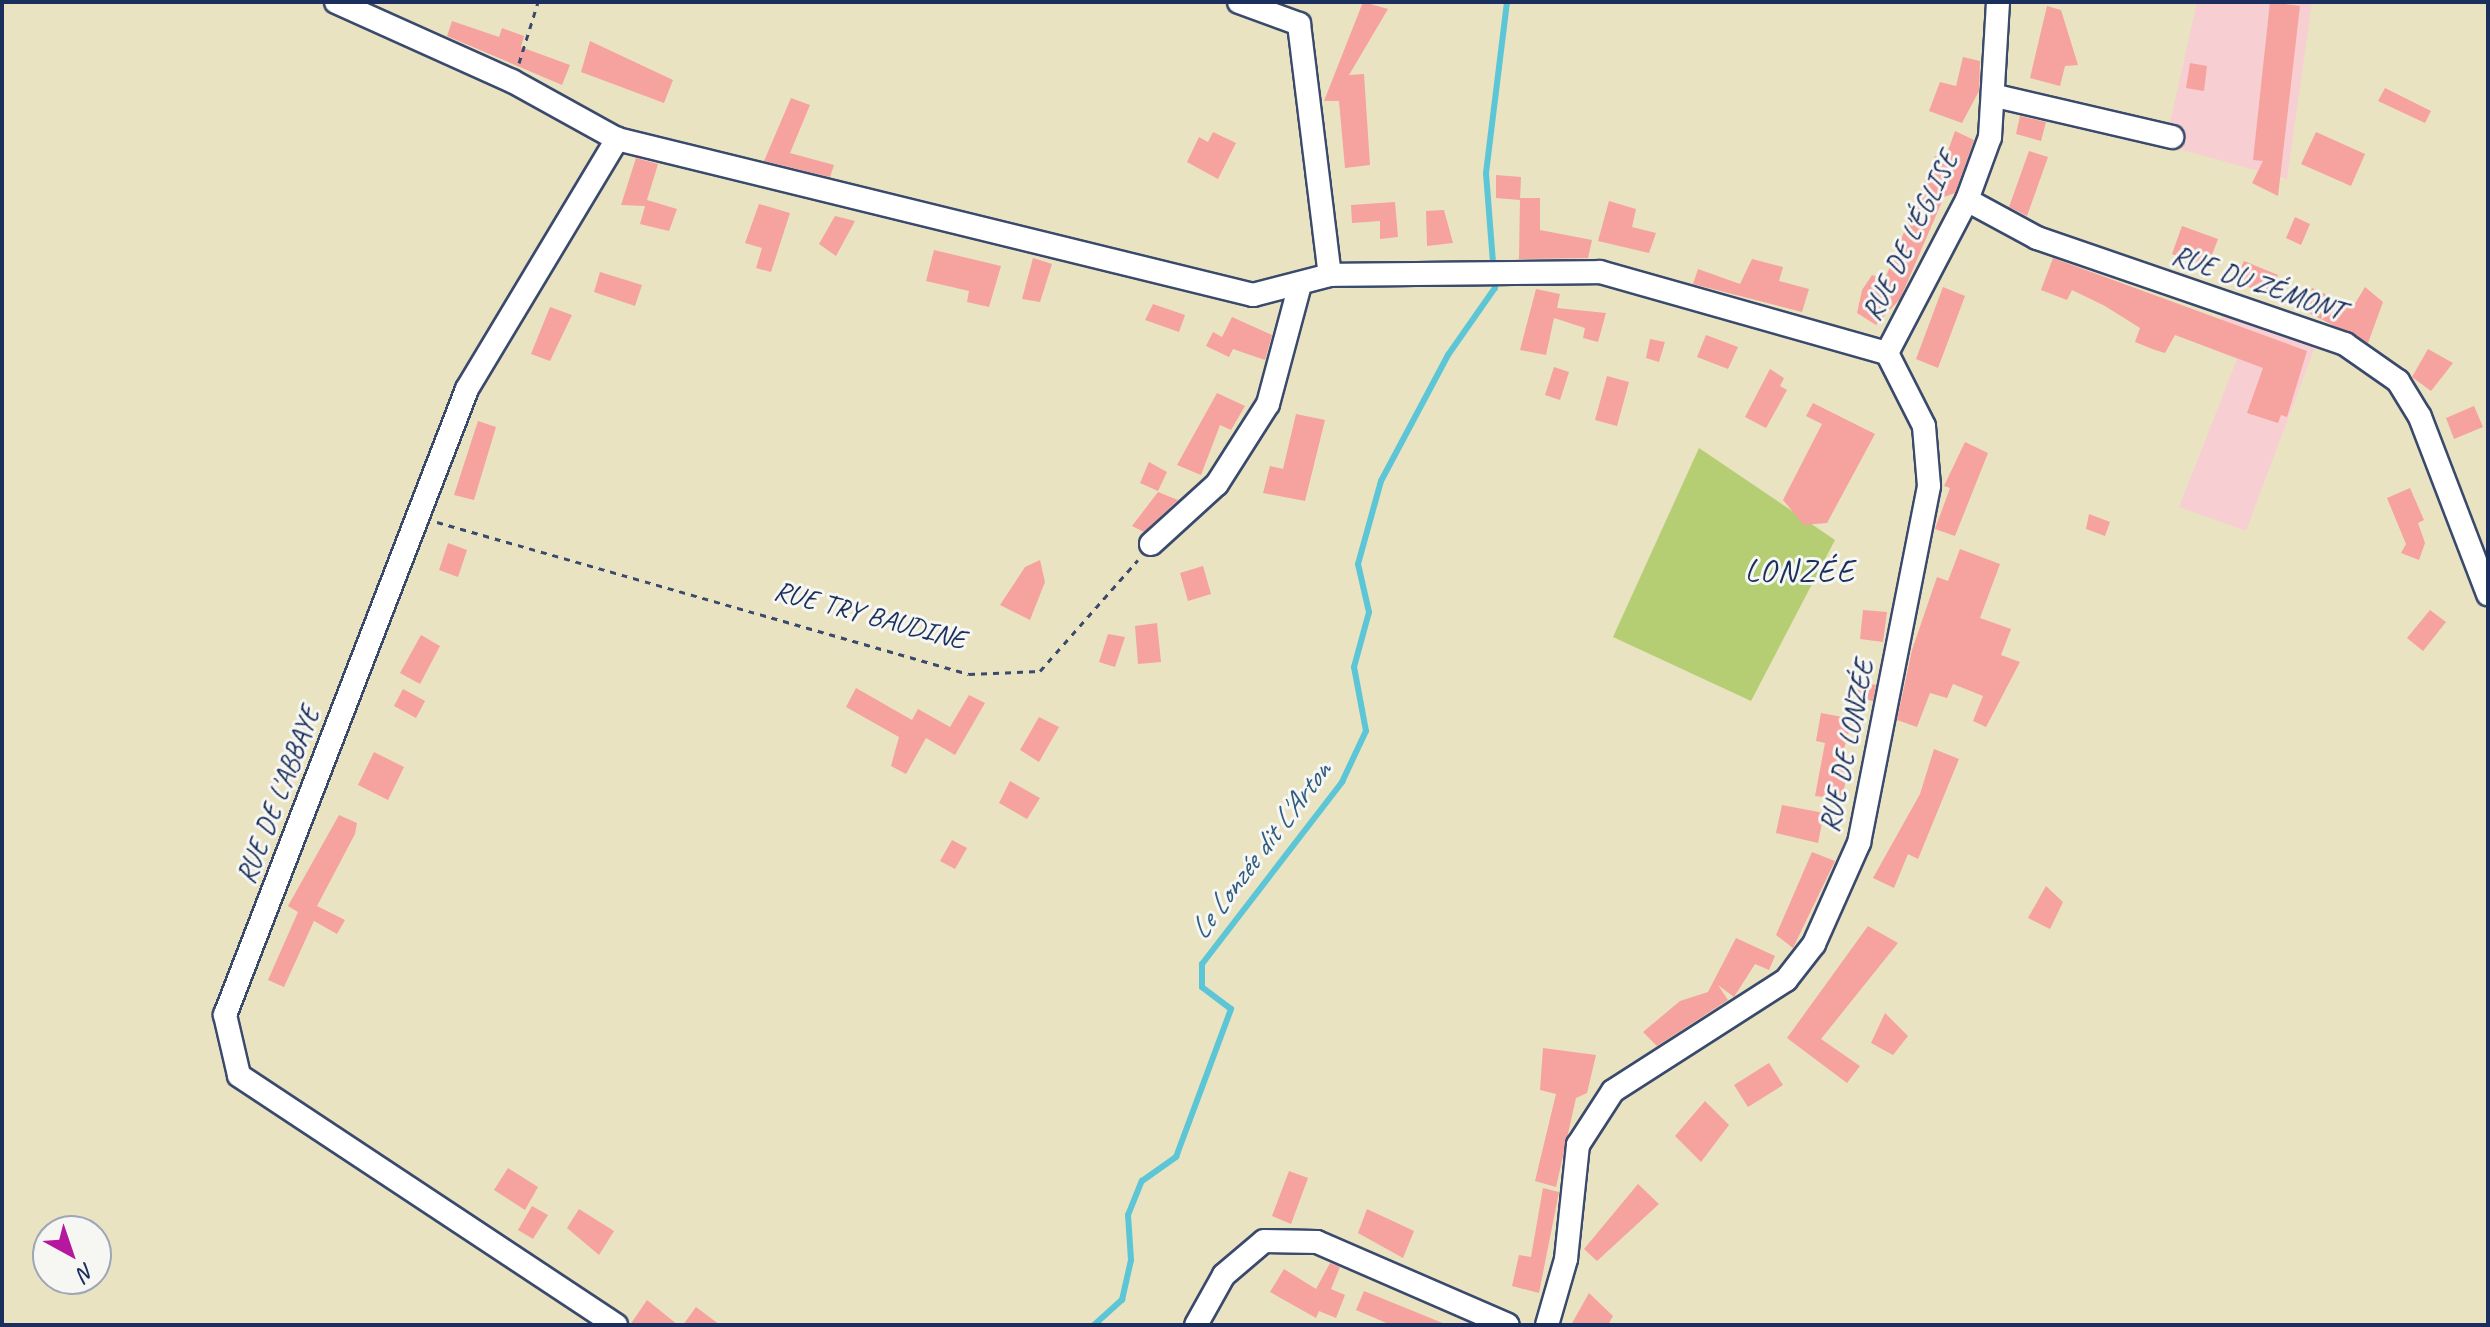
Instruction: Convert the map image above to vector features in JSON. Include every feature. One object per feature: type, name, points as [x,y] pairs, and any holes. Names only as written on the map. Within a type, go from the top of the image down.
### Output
[{"type":"street","points":[[336,2],[512,81],[617,139],[1253,295],[1299,288],[1330,275],[1482,269],[1600,272],[1887,353]]},
{"type":"street","points":[[1239,2],[1299,24],[1330,275]]},
{"type":"street","name":"RUE DE L'ÉGLISE","points":[[1887,353],[1967,200],[1996,96],[1998,2]]},
{"type":"street","points":[[1996,96],[2172,137]]},
{"type":"street","name":"RUE DE L'ABBAYE","points":[[616,1325],[239,1075],[225,1015],[467,389],[617,139]]},
{"type":"street","name":"RUE DU ZÉMONT","points":[[1967,200],[2037,238],[2345,344],[2398,381],[2420,417],[2488,594]]},
{"type":"street","points":[[1151,544],[1217,484],[1268,404],[1299,288]]},
{"type":"street","name":"RUE DE LONZÉE","points":[[1547,1325],[1566,1259],[1578,1145],[1613,1091],[1786,980],[1814,944],[1859,843],[1929,486],[1924,426],[1887,353]]},
{"type":"street","points":[[1196,1325],[1224,1275],[1264,1241],[1317,1242],[1508,1325]]},
{"type":"path","points":[[512,81],[538,2]]},
{"type":"path","name":"RUE TRY BAUDINE","points":[[418,517],[895,656],[969,674],[1040,671],[1151,544]]},
{"type":"shaded area","points":[[2197,2],[2312,2],[2287,179],[2165,145]]},
{"type":"shaded area","points":[[2224,311],[2315,347],[2246,531],[2179,507],[2237,359],[2211,349]]},
{"type":"green space","points":[[1699,448],[1835,540],[1751,701],[1613,637]]},
{"type":"building","points":[[1363,2],[1388,9],[1349,75],[1364,74],[1370,165],[1345,168],[1339,101],[1324,101]]},
{"type":"building","points":[[2270,2],[2300,6],[2278,196],[2252,183],[2263,161],[2253,160]]},
{"type":"building","points":[[2047,6],[2061,10],[2078,65],[2065,66],[2060,86],[2030,78]]},
{"type":"building","points":[[452,21],[499,37],[502,28],[524,36],[521,47],[570,65],[562,85],[447,36]]},
{"type":"building","points":[[590,41],[673,80],[664,103],[581,72]]},
{"type":"building","points":[[1963,57],[1980,61],[1979,91],[1962,123],[1929,111],[1940,82],[1956,86]]},
{"type":"building","points":[[2190,63],[2207,66],[2204,91],[2186,88]]},
{"type":"building","points":[[2385,88],[2431,111],[2425,123],[2378,101]]},
{"type":"building","points":[[791,98],[810,105],[790,153],[834,165],[830,177],[764,161]]},
{"type":"building","points":[[2020,116],[2046,122],[2041,141],[2016,134]]},
{"type":"building","points":[[1955,131],[1974,140],[1955,193],[1944,197],[1900,299],[1876,325],[1857,313],[1862,290],[1872,275],[1885,279],[1935,156],[1945,159]]},
{"type":"building","points":[[1213,132],[1236,143],[1218,179],[1187,162],[1199,137],[1208,142]]},
{"type":"building","points":[[2316,132],[2365,154],[2351,186],[2301,164]]},
{"type":"building","points":[[2029,151],[2048,157],[2027,216],[2009,207]]},
{"type":"building","points":[[636,158],[658,164],[647,200],[677,209],[669,231],[640,224],[645,206],[621,205]]},
{"type":"building","points":[[1496,175],[1521,177],[1520,200],[1496,198]]},
{"type":"building","points":[[1520,198],[1540,198],[1540,230],[1592,240],[1588,258],[1519,259]]},
{"type":"building","points":[[1609,201],[1636,209],[1632,227],[1656,233],[1649,253],[1598,241]]},
{"type":"building","points":[[1395,202],[1398,237],[1380,239],[1380,221],[1352,223],[1351,205]]},
{"type":"building","points":[[759,204],[790,213],[771,272],[756,268],[762,248],[745,243]]},
{"type":"building","points":[[1444,210],[1453,243],[1427,246],[1426,211]]},
{"type":"building","points":[[835,216],[855,221],[836,256],[819,244]]},
{"type":"building","points":[[2295,217],[2310,224],[2301,245],[2286,238]]},
{"type":"building","points":[[2182,226],[2218,239],[2207,268],[2172,254]]},
{"type":"building","points":[[934,250],[1001,266],[989,307],[967,302],[969,291],[926,281]]},
{"type":"building","points":[[1033,258],[1052,264],[1040,302],[1022,299]]},
{"type":"building","points":[[2053,258],[2307,351],[2287,417],[2281,415],[2278,423],[2247,413],[2263,368],[2175,335],[2165,353],[2155,350],[2135,342],[2140,328],[2105,306],[2072,290],[2067,300],[2041,290]]},
{"type":"building","points":[[1752,259],[1783,267],[1779,281],[1809,289],[1802,312],[1693,284],[1698,269],[1740,284]]},
{"type":"building","points":[[2244,261],[2278,275],[2269,296],[2235,281]]},
{"type":"building","points":[[600,272],[642,285],[635,306],[594,292]]},
{"type":"building","points":[[1943,287],[1965,296],[1938,368],[1916,359]]},
{"type":"building","points":[[2365,287],[2383,302],[2368,343],[2303,310],[2312,288],[2353,307]]},
{"type":"building","points":[[1536,289],[1560,294],[1557,308],[1606,313],[1598,342],[1583,338],[1585,328],[1554,318],[1546,355],[1520,350]]},
{"type":"building","points":[[1153,304],[1185,315],[1179,332],[1145,320]]},
{"type":"building","points":[[550,307],[572,315],[550,361],[531,354]]},
{"type":"building","points":[[1232,317],[1272,335],[1265,360],[1233,349],[1229,357],[1206,346],[1213,332],[1222,337]]},
{"type":"building","points":[[1706,335],[1738,347],[1728,369],[1697,357]]},
{"type":"building","points":[[1650,339],[1665,342],[1659,362],[1646,358]]},
{"type":"building","points":[[2428,349],[2453,363],[2431,391],[2412,377]]},
{"type":"building","points":[[1554,367],[1569,372],[1560,400],[1545,395]]},
{"type":"building","points":[[1770,369],[1784,378],[1780,386],[1787,390],[1766,428],[1745,417]]},
{"type":"building","points":[[1607,376],[1629,382],[1617,426],[1595,420]]},
{"type":"building","points":[[1217,393],[1245,406],[1231,430],[1220,425],[1201,475],[1177,465]]},
{"type":"building","points":[[1813,403],[1875,434],[1827,523],[1804,525],[1783,500],[1822,424],[1806,416]]},
{"type":"building","points":[[2474,406],[2483,427],[2454,439],[2446,418]]},
{"type":"building","points":[[1296,414],[1325,420],[1305,501],[1263,493],[1270,466],[1283,469]]},
{"type":"building","points":[[478,421],[496,427],[474,500],[454,495]]},
{"type":"building","points":[[1965,442],[1988,453],[1955,536],[1935,529],[1950,488],[1944,486]]},
{"type":"building","points":[[1149,462],[1167,472],[1158,491],[1140,483]]},
{"type":"building","points":[[2410,488],[2424,520],[2418,523],[2425,543],[2419,560],[2401,553],[2406,544],[2387,498]]},
{"type":"building","points":[[1158,492],[1178,500],[1144,532],[1132,526]]},
{"type":"building","points":[[2089,514],[2110,522],[2105,536],[2086,529]]},
{"type":"building","points":[[448,543],[467,550],[458,577],[439,570]]},
{"type":"building","points":[[1960,549],[2000,564],[1980,618],[2011,629],[2001,655],[2020,662],[1986,727],[1973,721],[1983,696],[1953,684],[1947,698],[1930,693],[1917,727],[1897,720],[1912,650],[1937,577],[1948,581]]},
{"type":"building","points":[[1040,560],[1045,582],[1030,620],[1000,605],[1025,567]]},
{"type":"building","points":[[1203,566],[1211,594],[1188,601],[1180,573]]},
{"type":"building","points":[[1863,610],[1887,612],[1883,642],[1860,639]]},
{"type":"building","points":[[2430,610],[2446,622],[2423,651],[2407,638]]},
{"type":"building","points":[[1157,623],[1161,662],[1138,664],[1135,626]]},
{"type":"building","points":[[1108,634],[1125,637],[1115,667],[1099,662]]},
{"type":"building","points":[[421,635],[440,646],[420,684],[400,673]]},
{"type":"building","points":[[1852,680],[1876,685],[1873,701],[1849,696]]},
{"type":"building","points":[[856,688],[912,720],[918,709],[950,727],[969,695],[985,703],[955,755],[926,738],[906,774],[891,766],[899,737],[846,707]]},
{"type":"building","points":[[403,689],[425,701],[416,718],[394,706]]},
{"type":"building","points":[[1821,713],[1853,719],[1840,762],[1849,764],[1842,799],[1815,796],[1825,743],[1816,741]]},
{"type":"building","points":[[1039,717],[1059,727],[1039,762],[1020,750]]},
{"type":"building","points":[[1934,749],[1959,759],[1918,859],[1908,854],[1894,888],[1873,878],[1920,794]]},
{"type":"building","points":[[374,752],[404,767],[388,800],[358,785]]},
{"type":"building","points":[[1010,781],[1040,798],[1027,819],[999,803]]},
{"type":"building","points":[[1782,805],[1824,813],[1818,843],[1776,833]]},
{"type":"building","points":[[339,815],[357,823],[355,834],[317,906],[345,920],[337,934],[314,921],[284,987],[268,980],[298,912],[288,906]]},
{"type":"building","points":[[952,840],[967,848],[955,869],[940,861]]},
{"type":"building","points":[[1812,852],[1835,861],[1793,948],[1776,935]]},
{"type":"building","points":[[2046,886],[2063,902],[2050,929],[2028,918]]},
{"type":"building","points":[[1868,926],[1898,943],[1821,1039],[1860,1066],[1847,1083],[1787,1038]]},
{"type":"building","points":[[1736,938],[1775,956],[1769,970],[1755,964],[1734,997],[1718,985],[1728,1000],[1657,1046],[1643,1032],[1680,1001],[1708,992]]},
{"type":"building","points":[[1885,1013],[1908,1036],[1893,1055],[1871,1043]]},
{"type":"building","points":[[1543,1048],[1596,1055],[1587,1093],[1576,1098],[1556,1187],[1535,1181],[1556,1094],[1540,1090]]},
{"type":"building","points":[[1769,1063],[1783,1085],[1748,1107],[1734,1085]]},
{"type":"building","points":[[1705,1101],[1729,1125],[1701,1162],[1675,1136]]},
{"type":"building","points":[[508,1168],[538,1187],[525,1210],[494,1190]]},
{"type":"building","points":[[1289,1171],[1308,1178],[1291,1224],[1272,1216]]},
{"type":"building","points":[[1638,1184],[1659,1204],[1597,1261],[1584,1249]]},
{"type":"building","points":[[1543,1188],[1559,1192],[1539,1293],[1512,1286],[1519,1255],[1531,1257]]},
{"type":"building","points":[[532,1206],[548,1215],[533,1239],[518,1230]]},
{"type":"building","points":[[579,1209],[614,1231],[599,1255],[567,1228]]},
{"type":"building","points":[[1367,1209],[1414,1231],[1403,1258],[1358,1233]]},
{"type":"building","points":[[1330,1263],[1340,1267],[1331,1289],[1345,1295],[1336,1318],[1319,1311],[1316,1318],[1270,1292],[1284,1269],[1316,1289]]},
{"type":"building","points":[[1364,1291],[1445,1325],[1391,1325],[1356,1310]]},
{"type":"building","points":[[1589,1293],[1613,1316],[1608,1325],[1571,1325]]},
{"type":"building","points":[[647,1300],[678,1325],[630,1325]]},
{"type":"building","points":[[696,1307],[720,1325],[683,1325]]},
{"type":"waterway","name":"Le Lonzée dit L'Arton","points":[[1094,1325],[1122,1300],[1131,1260],[1128,1215],[1142,1181],[1176,1157],[1231,1009],[1202,987],[1202,964],[1342,782],[1366,731],[1354,667],[1369,612],[1358,564],[1381,481],[1448,355],[1495,288],[1486,173],[1507,2]]},
{"type":"district","name":"LONZÉE","points":[[1800,571]]}]
